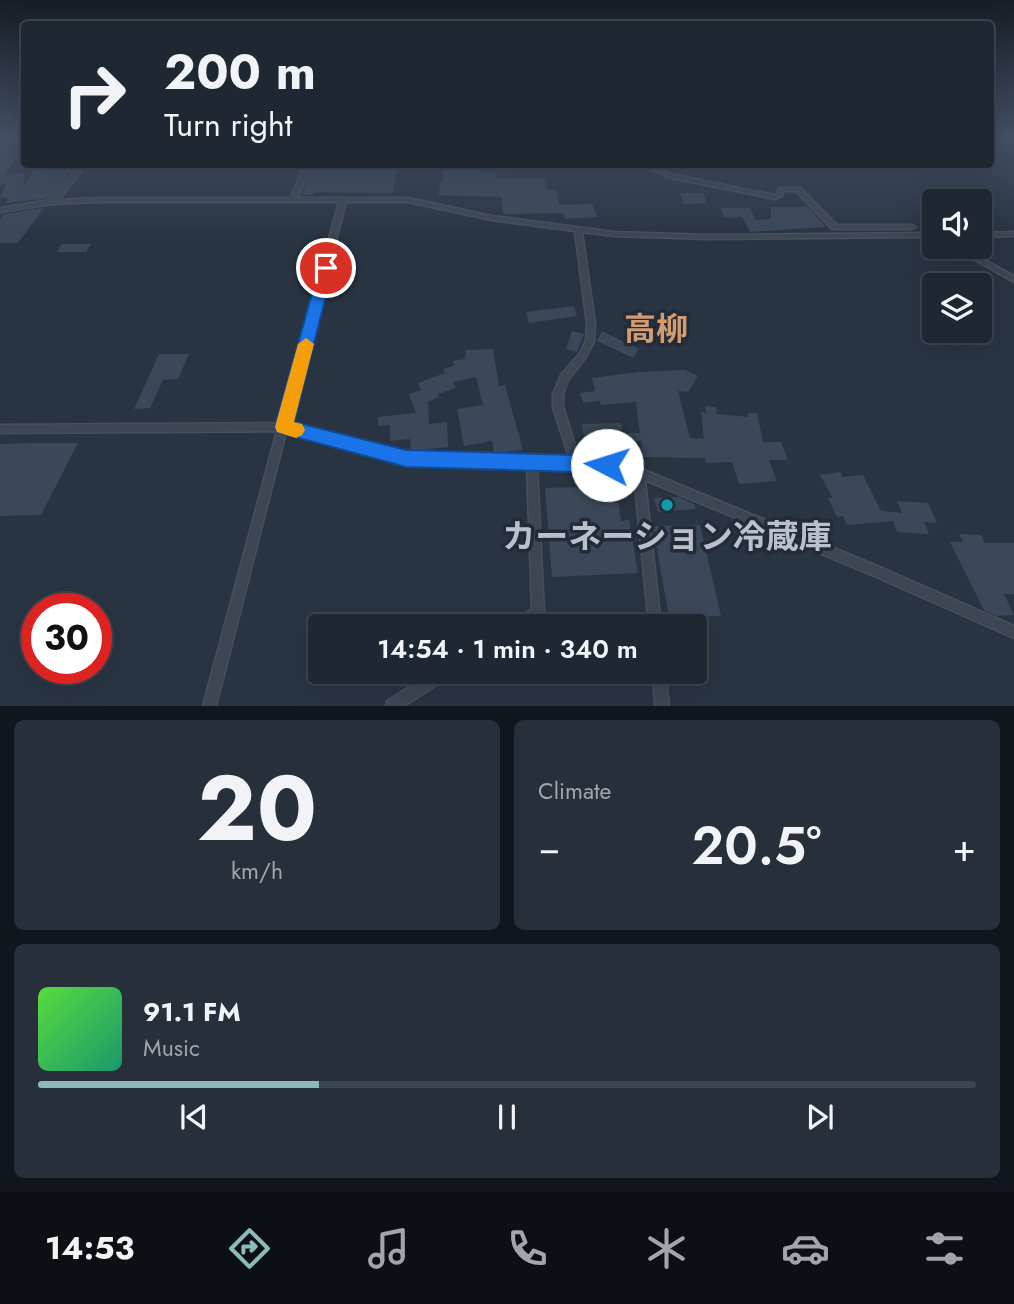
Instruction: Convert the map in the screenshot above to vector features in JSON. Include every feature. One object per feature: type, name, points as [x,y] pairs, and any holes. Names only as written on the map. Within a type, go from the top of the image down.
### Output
[{"type":"street","points":[[53,202],[78,171]]},
{"type":"street","points":[[294,199],[304,171]]},
{"type":"street","points":[[660,171],[668,176],[775,197],[780,195],[781,189],[799,189],[835,227],[912,227]]},
{"type":"street","points":[[0,210],[53,202],[343,199],[425,202],[492,218],[578,230],[707,237],[922,235]]},
{"type":"street","points":[[209,705],[343,199]]},
{"type":"street","points":[[575,462],[558,407],[558,394],[564,378],[583,355],[590,341],[591,324],[578,230]]},
{"type":"street","points":[[992,235],[1014,234]]},
{"type":"street","points":[[978,259],[1014,279]]},
{"type":"street","points":[[0,429],[284,427],[406,459],[607,465],[639,472],[1014,632]]},
{"type":"street","points":[[532,461],[538,612],[535,614]]},
{"type":"street","points":[[639,472],[654,614]]},
{"type":"street","points":[[392,705],[425,684]]},
{"type":"street","points":[[660,684],[662,705]]},
{"type":"building","points":[[0,171],[8,171],[5,175],[24,173],[24,184],[34,171],[71,171],[50,198],[6,203],[9,197],[0,198],[7,184],[0,185]]},
{"type":"building","points":[[310,171],[397,171],[393,193],[315,192],[312,195],[302,195]]},
{"type":"building","points":[[443,171],[497,173],[496,179],[545,178],[547,190],[557,190],[559,205],[592,204],[597,217],[565,219],[563,213],[503,214],[501,197],[439,195],[440,182],[443,182]]},
{"type":"building","points":[[680,193],[703,193],[707,203],[684,204]]},
{"type":"building","points":[[771,207],[808,207],[826,227],[750,232],[742,217],[725,218],[720,208],[750,208],[756,220],[771,219]]},
{"type":"building","points":[[44,208],[18,243],[0,243],[0,219],[4,214]]},
{"type":"building","points":[[62,244],[91,244],[86,252],[57,252]]},
{"type":"building","points":[[574,306],[577,316],[529,323],[526,312]]},
{"type":"building","points":[[572,331],[584,334],[577,352],[566,349]]},
{"type":"building","points":[[602,331],[639,349],[633,358],[597,341]]},
{"type":"building","points":[[493,349],[499,386],[505,385],[523,450],[494,453],[492,441],[464,446],[457,409],[483,405],[476,377],[453,382],[456,388],[438,394],[439,397],[428,402],[429,424],[447,422],[448,447],[411,451],[410,439],[390,441],[390,425],[378,426],[378,417],[416,413],[409,394],[421,390],[418,383],[445,373],[443,369],[454,366],[453,361],[465,359],[466,350]]},
{"type":"building","points":[[159,354],[189,354],[178,379],[163,380],[150,408],[134,409]]},
{"type":"building","points":[[685,370],[698,376],[688,392],[678,391],[690,438],[704,439],[701,412],[706,413],[705,406],[716,407],[717,414],[749,417],[748,413],[757,413],[763,442],[781,442],[788,460],[769,460],[777,481],[739,484],[732,462],[706,463],[705,458],[643,457],[641,441],[625,441],[626,448],[586,450],[582,424],[621,423],[623,433],[640,433],[636,402],[601,405],[600,401],[583,403],[580,393],[595,391],[592,378]]},
{"type":"building","points":[[78,443],[41,515],[0,516],[0,444]]},
{"type":"building","points":[[840,472],[843,477],[863,475],[881,511],[902,513],[897,501],[928,503],[937,523],[924,522],[929,534],[897,532],[893,521],[847,525],[843,516],[837,517],[828,498],[833,498],[820,475]]},
{"type":"building","points":[[616,486],[621,521],[629,520],[638,573],[552,577],[545,488]]},
{"type":"building","name":"カーネーション冷蔵庫","points":[[679,497],[694,504],[696,509],[658,512],[654,498]]},
{"type":"building","points":[[700,525],[721,616],[668,614],[653,526]]},
{"type":"building","points":[[959,534],[981,535],[985,543],[1014,543],[1014,594],[1004,594],[1014,615],[997,616],[984,610],[950,542],[963,542]]},
{"type":"slow traffic","points":[[296,430],[284,427],[306,344]]},
{"type":"place","name":"カーネーション冷蔵庫","points":[[667,505]]},
{"type":"district","name":"高柳","points":[[656,329]]},
{"type":"route","points":[[326,268],[284,427],[406,459],[607,465]]}]
